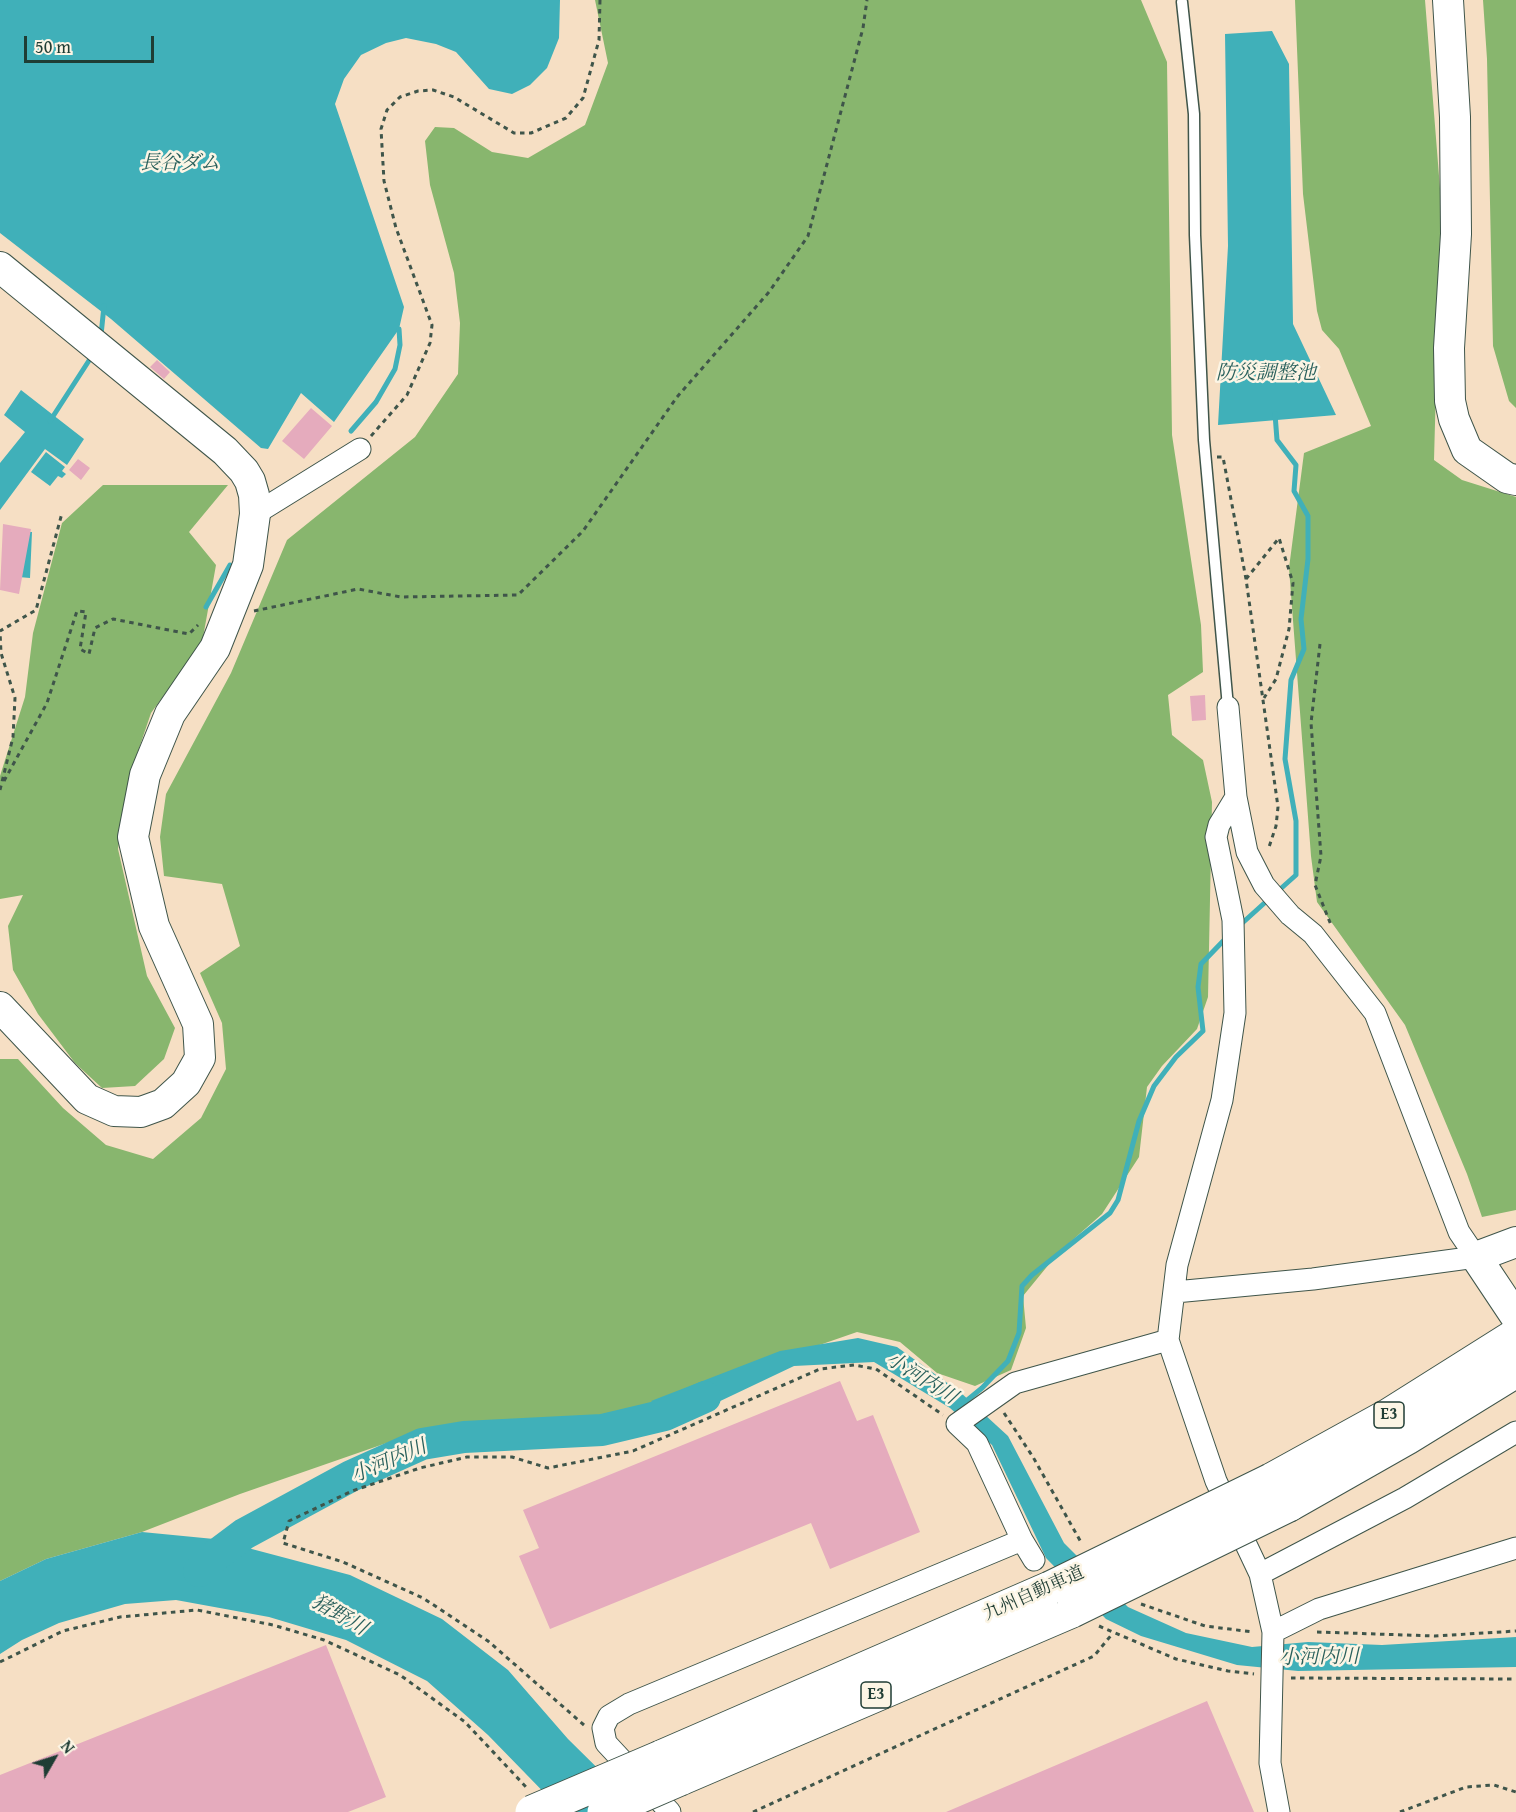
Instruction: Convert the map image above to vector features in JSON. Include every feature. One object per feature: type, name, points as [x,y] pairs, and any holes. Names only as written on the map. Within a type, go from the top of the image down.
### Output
[{"type":"highway","name":"九州自動車道","points":[[534,1804],[670,1768],[1064,1596],[1280,1493],[1407,1438],[1513,1342]]},
{"type":"highway","name":"九州自動車道","points":[[604,1812],[670,1768]]},
{"type":"street","points":[[1448,0],[1455,117],[1456,223],[1449,348],[1450,401],[1454,419],[1467,450],[1507,478],[1516,480]]},
{"type":"street","points":[[0,267],[225,451],[244,471],[250,482],[254,495],[255,514],[248,565],[217,617],[215,648],[170,714],[145,775],[133,837],[154,926],[198,1024],[200,1058],[186,1083],[163,1104],[141,1112],[114,1111],[87,1099],[0,1007]]},
{"type":"street","points":[[255,514],[360,449]]},
{"type":"street","points":[[1228,707],[1236,797],[1247,852],[1261,879],[1290,915],[1313,934],[1375,1013],[1459,1232],[1476,1257],[1513,1342]]},
{"type":"street","points":[[1236,797],[1219,825],[1216,837],[1233,920],[1235,1013],[1222,1100],[1177,1265],[1168,1340],[1216,1480],[1260,1574],[1273,1632],[1274,1676],[1270,1763],[1279,1812]]},
{"type":"street","points":[[1175,1293],[1313,1279],[1476,1257],[1516,1242]]},
{"type":"street","points":[[1064,1596],[1022,1540],[977,1443],[957,1424],[1015,1383],[1168,1340]]},
{"type":"street","points":[[1260,1574],[1405,1498],[1516,1432]]},
{"type":"street","points":[[670,1812],[606,1743],[603,1728],[609,1716],[629,1704],[1022,1540]]},
{"type":"street","points":[[1273,1632],[1319,1610],[1516,1548]]},
{"type":"lane","points":[[1182,2],[1194,114],[1195,235],[1205,456],[1228,707]]},
{"type":"path","points":[[360,449],[407,395],[430,343],[432,325],[396,228],[384,181],[381,129],[387,110],[400,97],[417,91],[433,90],[454,97],[514,132],[531,133],[566,118],[583,99],[598,40],[600,0]]},
{"type":"path","points":[[0,790],[47,703],[77,611],[86,612],[80,649],[89,654],[95,628],[113,619],[189,633],[217,617],[358,589],[401,597],[518,595],[583,531],[677,398],[769,292],[808,236],[863,28],[867,0]]},
{"type":"path","points":[[1205,456],[1223,458],[1246,579],[1278,807],[1276,826],[1261,879]]},
{"type":"path","points":[[4,781],[13,737],[15,698],[1,653],[0,632],[36,610],[62,513]]},
{"type":"path","points":[[1246,579],[1280,538],[1293,583],[1289,628],[1276,679],[1263,699]]},
{"type":"path","points":[[1320,644],[1311,723],[1321,856],[1315,885],[1340,950],[1335,960]]},
{"type":"path","points":[[606,1743],[488,1641],[423,1598],[343,1562],[283,1543],[290,1521],[352,1491],[420,1468],[467,1457],[512,1457],[548,1468],[633,1451],[820,1369],[854,1365],[876,1370],[957,1424]]},
{"type":"path","points":[[994,1398],[1033,1456],[1082,1545]]},
{"type":"path","points":[[1064,1596],[1113,1633],[1176,1659],[1228,1671],[1274,1676],[1420,1680],[1516,1679]]},
{"type":"path","points":[[1142,1605],[1205,1626],[1240,1632],[1273,1632]]},
{"type":"path","points":[[0,1662],[63,1631],[120,1617],[197,1610],[273,1625],[324,1640],[400,1675],[465,1722],[534,1804]]},
{"type":"path","points":[[1292,1622],[1320,1633],[1435,1636],[1516,1631]]},
{"type":"path","points":[[753,1812],[1094,1656],[1113,1633]]},
{"type":"path","points":[[1400,1812],[1466,1787],[1494,1785],[1516,1792]]},
{"type":"green space","points":[[595,0],[1141,0],[1167,62],[1172,435],[1201,625],[1203,672],[1168,695],[1172,735],[1203,760],[1212,802],[1208,997],[1197,1029],[1162,1066],[1147,1087],[1139,1157],[1102,1214],[1059,1252],[1023,1296],[1026,1328],[1011,1370],[975,1386],[937,1373],[900,1342],[857,1332],[759,1366],[659,1406],[560,1421],[500,1420],[424,1430],[240,1494],[142,1532],[46,1559],[0,1581],[0,1059],[18,1059],[63,1108],[106,1145],[153,1159],[201,1118],[226,1069],[222,1023],[200,973],[240,946],[222,884],[164,876],[160,837],[166,794],[231,673],[287,540],[415,437],[458,374],[460,323],[454,273],[430,185],[425,141],[435,127],[454,128],[492,152],[528,158],[585,125],[608,63]]},
{"type":"green space","points":[[1295,0],[1425,0],[1441,201],[1434,460],[1462,480],[1516,497],[1516,1210],[1482,1217],[1467,1174],[1405,1025],[1317,902],[1311,856],[1289,568],[1304,453],[1371,426],[1339,349],[1322,330],[1317,311],[1303,194]]},
{"type":"green space","points":[[1483,0],[1516,0],[1516,408],[1509,401],[1493,346],[1487,59]]},
{"type":"green space","points":[[103,485],[228,485],[189,532],[216,565],[202,643],[151,713],[130,775],[118,849],[147,976],[175,1028],[164,1059],[135,1086],[102,1088],[75,1063],[38,1014],[13,970],[8,926],[23,895],[0,899],[0,776],[25,697],[33,633],[62,523]]},
{"type":"water","name":"長谷ダム","points":[[0,0],[560,0],[559,38],[547,68],[530,85],[512,94],[489,89],[456,52],[436,44],[406,38],[386,43],[361,55],[344,79],[335,104],[404,307],[399,329],[334,422],[301,393],[268,449],[261,448],[111,319],[0,233]]},
{"type":"water","name":"防災調整池","points":[[1272,31],[1289,64],[1293,324],[1336,415],[1218,425],[1228,246],[1225,34]]},
{"type":"water","points":[[21,390],[84,439],[67,465],[45,449],[0,510],[0,463],[25,432],[4,415]]},
{"type":"water","points":[[46,452],[65,467],[62,471],[66,474],[62,478],[58,476],[50,486],[31,472]]},
{"type":"water","points":[[9,531],[32,532],[30,578],[7,576]]},
{"type":"water","points":[[858,1338],[897,1347],[960,1392],[1008,1436],[1064,1543],[1128,1607],[1186,1633],[1252,1647],[1308,1642],[1382,1645],[1516,1637],[1516,1667],[1298,1671],[1237,1665],[1141,1636],[1106,1619],[1046,1558],[992,1445],[950,1408],[874,1362],[794,1366],[674,1423],[651,1401],[780,1351]]},
{"type":"water","name":"猪野川","points":[[142,1532],[214,1539],[350,1575],[442,1619],[508,1670],[568,1739],[642,1812],[563,1812],[488,1735],[427,1681],[346,1640],[269,1617],[176,1600],[125,1604],[59,1623],[22,1640],[0,1654],[0,1581],[46,1559]]},
{"type":"building","points":[[157,360],[170,372],[164,379],[150,367]]},
{"type":"building","points":[[311,408],[332,426],[304,459],[282,441]]},
{"type":"building","points":[[78,459],[90,468],[81,480],[69,470]]},
{"type":"building","points":[[3,524],[31,529],[19,594],[0,590]]},
{"type":"building","points":[[1205,695],[1206,720],[1192,721],[1190,696]]},
{"type":"building","points":[[840,1381],[857,1421],[873,1415],[920,1532],[830,1569],[811,1523],[550,1629],[519,1556],[539,1548],[523,1510]]},
{"type":"building","points":[[326,1645],[386,1797],[348,1812],[0,1812],[0,1775]]},
{"type":"building","points":[[1207,1701],[1254,1812],[946,1812]]},
{"type":"waterway","points":[[101,335],[104,306]]},
{"type":"waterway","points":[[351,431],[376,402],[395,369],[400,345],[399,329]]},
{"type":"waterway","points":[[50,421],[90,359]]},
{"type":"waterway","points":[[1275,414],[1277,440],[1296,465],[1294,491],[1308,516],[1308,559],[1301,619],[1304,649],[1291,680],[1285,759],[1296,821],[1296,875],[1277,892]]},
{"type":"waterway","points":[[206,607],[230,565]]},
{"type":"waterway","points":[[1239,926],[1270,898]]},
{"type":"waterway","points":[[965,1402],[1008,1361],[1019,1333],[1022,1286],[1032,1275],[1110,1213],[1118,1200],[1139,1121],[1154,1086],[1176,1057],[1203,1031],[1198,987],[1201,964],[1228,936]]},
{"type":"waterway","name":"小河内川","points":[[199,1571],[244,1534],[351,1476],[422,1444],[464,1437],[602,1430],[665,1415],[705,1397]]}]
